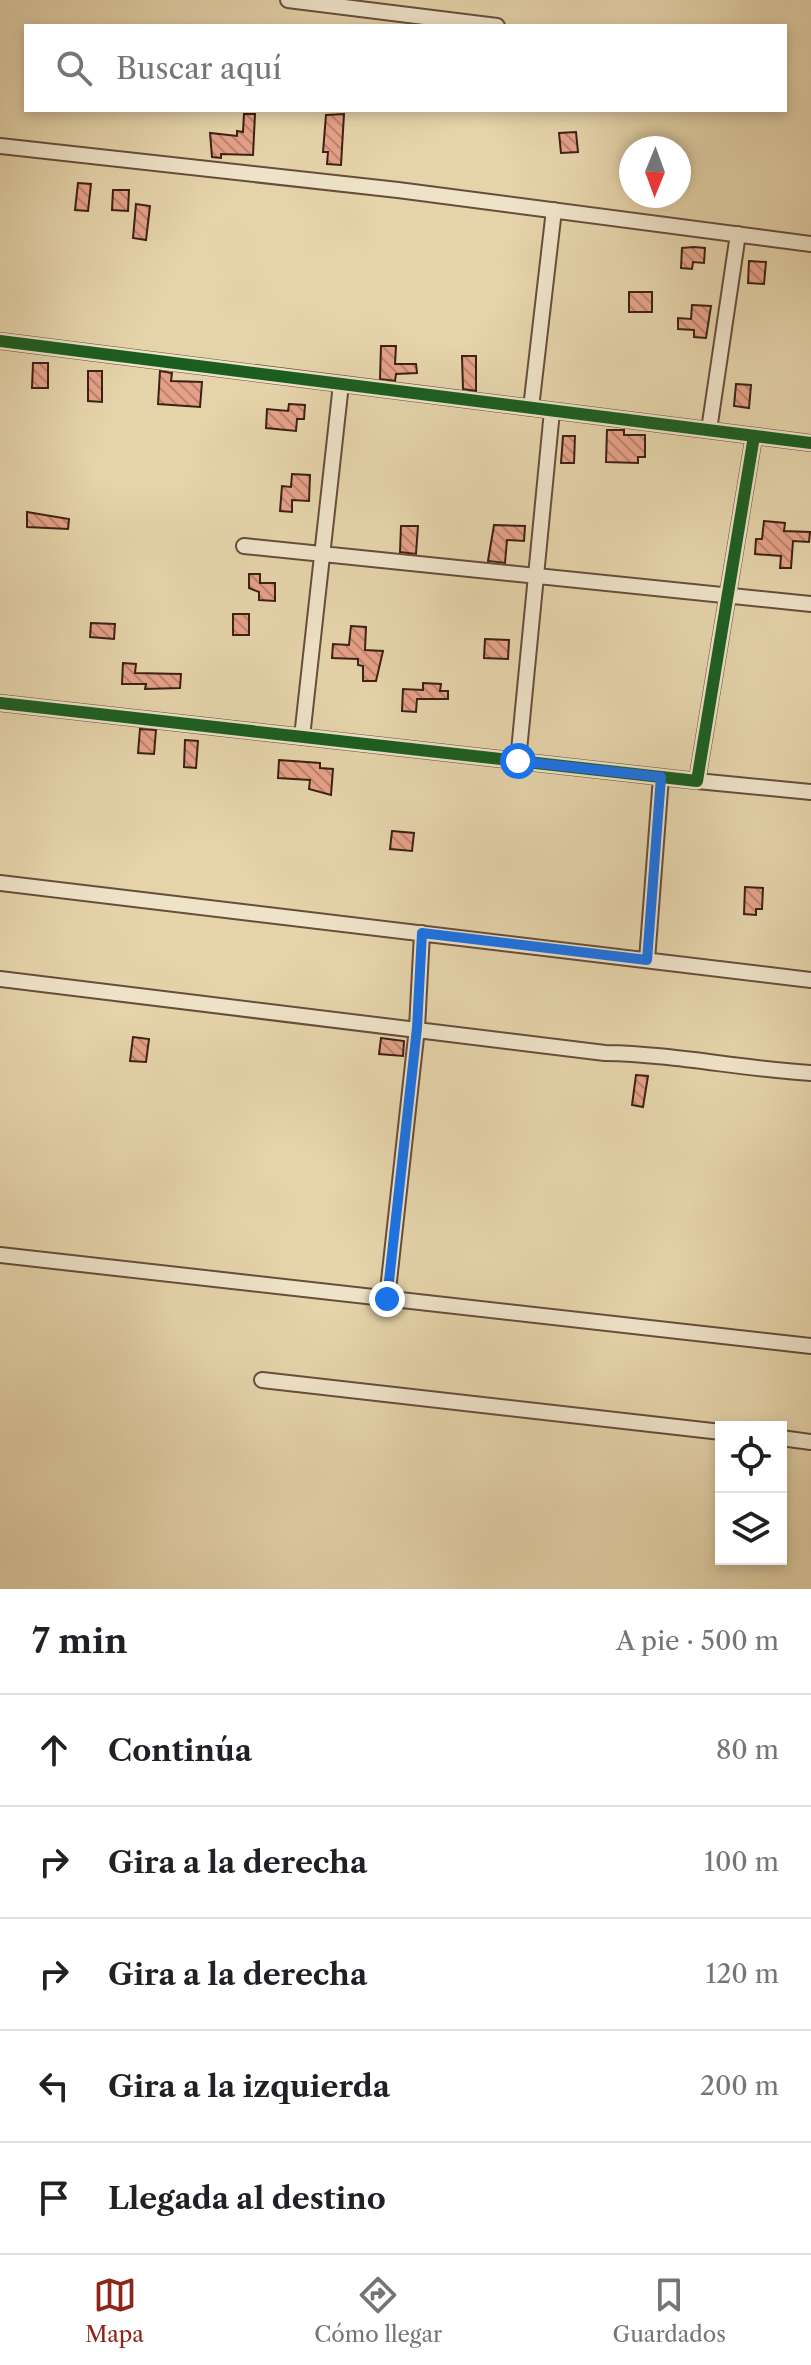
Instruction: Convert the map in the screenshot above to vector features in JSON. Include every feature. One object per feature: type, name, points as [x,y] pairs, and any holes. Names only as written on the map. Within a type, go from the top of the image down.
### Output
[{"type":"street","points":[[288,0],[481,24]]},
{"type":"street","points":[[0,146],[554,210],[811,244]]},
{"type":"street","points":[[531,408],[554,210]]},
{"type":"street","points":[[709,430],[738,234]]},
{"type":"street","points":[[0,341],[811,443]]},
{"type":"street","points":[[302,737],[341,384]]},
{"type":"street","points":[[518,761],[552,411]]},
{"type":"street","points":[[697,781],[754,436]]},
{"type":"street","points":[[244,546],[811,604]]},
{"type":"street","points":[[0,703],[811,792]]},
{"type":"street","points":[[647,960],[661,777]]},
{"type":"street","points":[[0,883],[811,980]]},
{"type":"street","points":[[387,1299],[417,1028],[422,933]]},
{"type":"street","points":[[0,979],[605,1053],[663,1054],[721,1066],[811,1073]]},
{"type":"street","points":[[0,1255],[811,1346]]},
{"type":"street","points":[[262,1380],[715,1431]]},
{"type":"street","points":[[787,1439],[811,1442]]},
{"type":"building","points":[[244,114],[255,114],[253,155],[221,154],[221,158],[212,157],[210,133],[237,136],[237,131],[243,132]]},
{"type":"building","points":[[344,114],[341,165],[327,164],[328,152],[323,152],[326,115]]},
{"type":"building","points":[[576,132],[578,152],[561,153],[559,133]]},
{"type":"building","points":[[78,183],[91,184],[88,211],[75,210]]},
{"type":"building","points":[[113,190],[129,190],[128,211],[112,210]]},
{"type":"building","points":[[136,204],[150,206],[146,240],[133,238]]},
{"type":"building","points":[[682,248],[705,248],[704,263],[693,262],[692,269],[681,268]]},
{"type":"building","points":[[749,261],[766,262],[764,284],[748,283]]},
{"type":"building","points":[[629,292],[652,292],[652,312],[629,312]]},
{"type":"building","points":[[692,305],[711,306],[706,338],[694,337],[694,330],[678,329],[678,318],[691,319]]},
{"type":"building","points":[[381,346],[396,346],[395,364],[416,364],[417,373],[396,374],[395,381],[380,379]]},
{"type":"building","points":[[462,356],[476,356],[476,391],[463,389]]},
{"type":"building","points":[[33,363],[48,363],[48,388],[32,388]]},
{"type":"building","points":[[88,371],[102,371],[102,402],[88,401]]},
{"type":"building","points":[[160,371],[172,373],[171,381],[202,382],[200,407],[158,404]]},
{"type":"building","points":[[736,384],[751,385],[749,408],[734,406]]},
{"type":"building","points":[[289,404],[305,405],[304,419],[297,419],[296,431],[266,428],[267,409],[288,411]]},
{"type":"building","points":[[607,430],[624,430],[624,435],[645,435],[645,457],[638,457],[638,463],[606,462]]},
{"type":"building","points":[[563,436],[575,436],[574,463],[561,463]]},
{"type":"building","points":[[292,474],[310,475],[309,501],[292,500],[292,512],[280,511],[282,486],[291,487]]},
{"type":"building","points":[[27,512],[69,519],[68,529],[27,527]]},
{"type":"building","points":[[764,521],[785,523],[784,531],[810,532],[809,542],[793,541],[791,568],[780,568],[781,556],[755,554],[756,539],[762,539]]},
{"type":"building","points":[[494,525],[525,526],[524,541],[507,540],[505,563],[488,561]]},
{"type":"building","points":[[401,526],[418,526],[416,554],[400,552]]},
{"type":"building","points":[[249,574],[260,574],[260,583],[275,583],[275,601],[259,600],[259,592],[249,588]]},
{"type":"building","points":[[233,614],[249,614],[249,635],[233,635]]},
{"type":"building","points":[[91,623],[115,624],[114,639],[90,637]]},
{"type":"building","points":[[351,626],[366,627],[365,650],[383,651],[376,681],[363,681],[363,666],[358,665],[358,659],[332,658],[333,644],[349,645]]},
{"type":"building","points":[[485,639],[509,640],[508,659],[484,658]]},
{"type":"building","points":[[123,663],[136,664],[135,673],[181,674],[180,688],[145,689],[146,684],[122,684]]},
{"type":"building","points":[[423,683],[441,684],[440,691],[448,691],[448,699],[417,699],[416,712],[402,711],[403,689],[423,690]]},
{"type":"building","points":[[140,729],[156,730],[154,754],[138,753]]},
{"type":"building","points":[[185,740],[198,741],[196,768],[184,767]]},
{"type":"building","points":[[279,760],[320,763],[320,768],[333,769],[331,795],[309,789],[310,780],[278,778]]},
{"type":"building","points":[[392,831],[414,833],[412,851],[390,849]]},
{"type":"building","points":[[745,887],[763,888],[762,909],[756,909],[756,915],[744,914]]},
{"type":"building","points":[[133,1037],[149,1039],[146,1062],[130,1061]]},
{"type":"building","points":[[381,1038],[404,1041],[403,1056],[379,1054]]},
{"type":"building","points":[[636,1075],[648,1076],[643,1107],[632,1105]]},
{"type":"cycle path","points":[[0,341],[811,443]]},
{"type":"cycle path","points":[[0,703],[697,781],[754,436]]},
{"type":"route","points":[[387,1299],[417,1028],[422,933],[647,960],[661,777],[518,761]]}]
